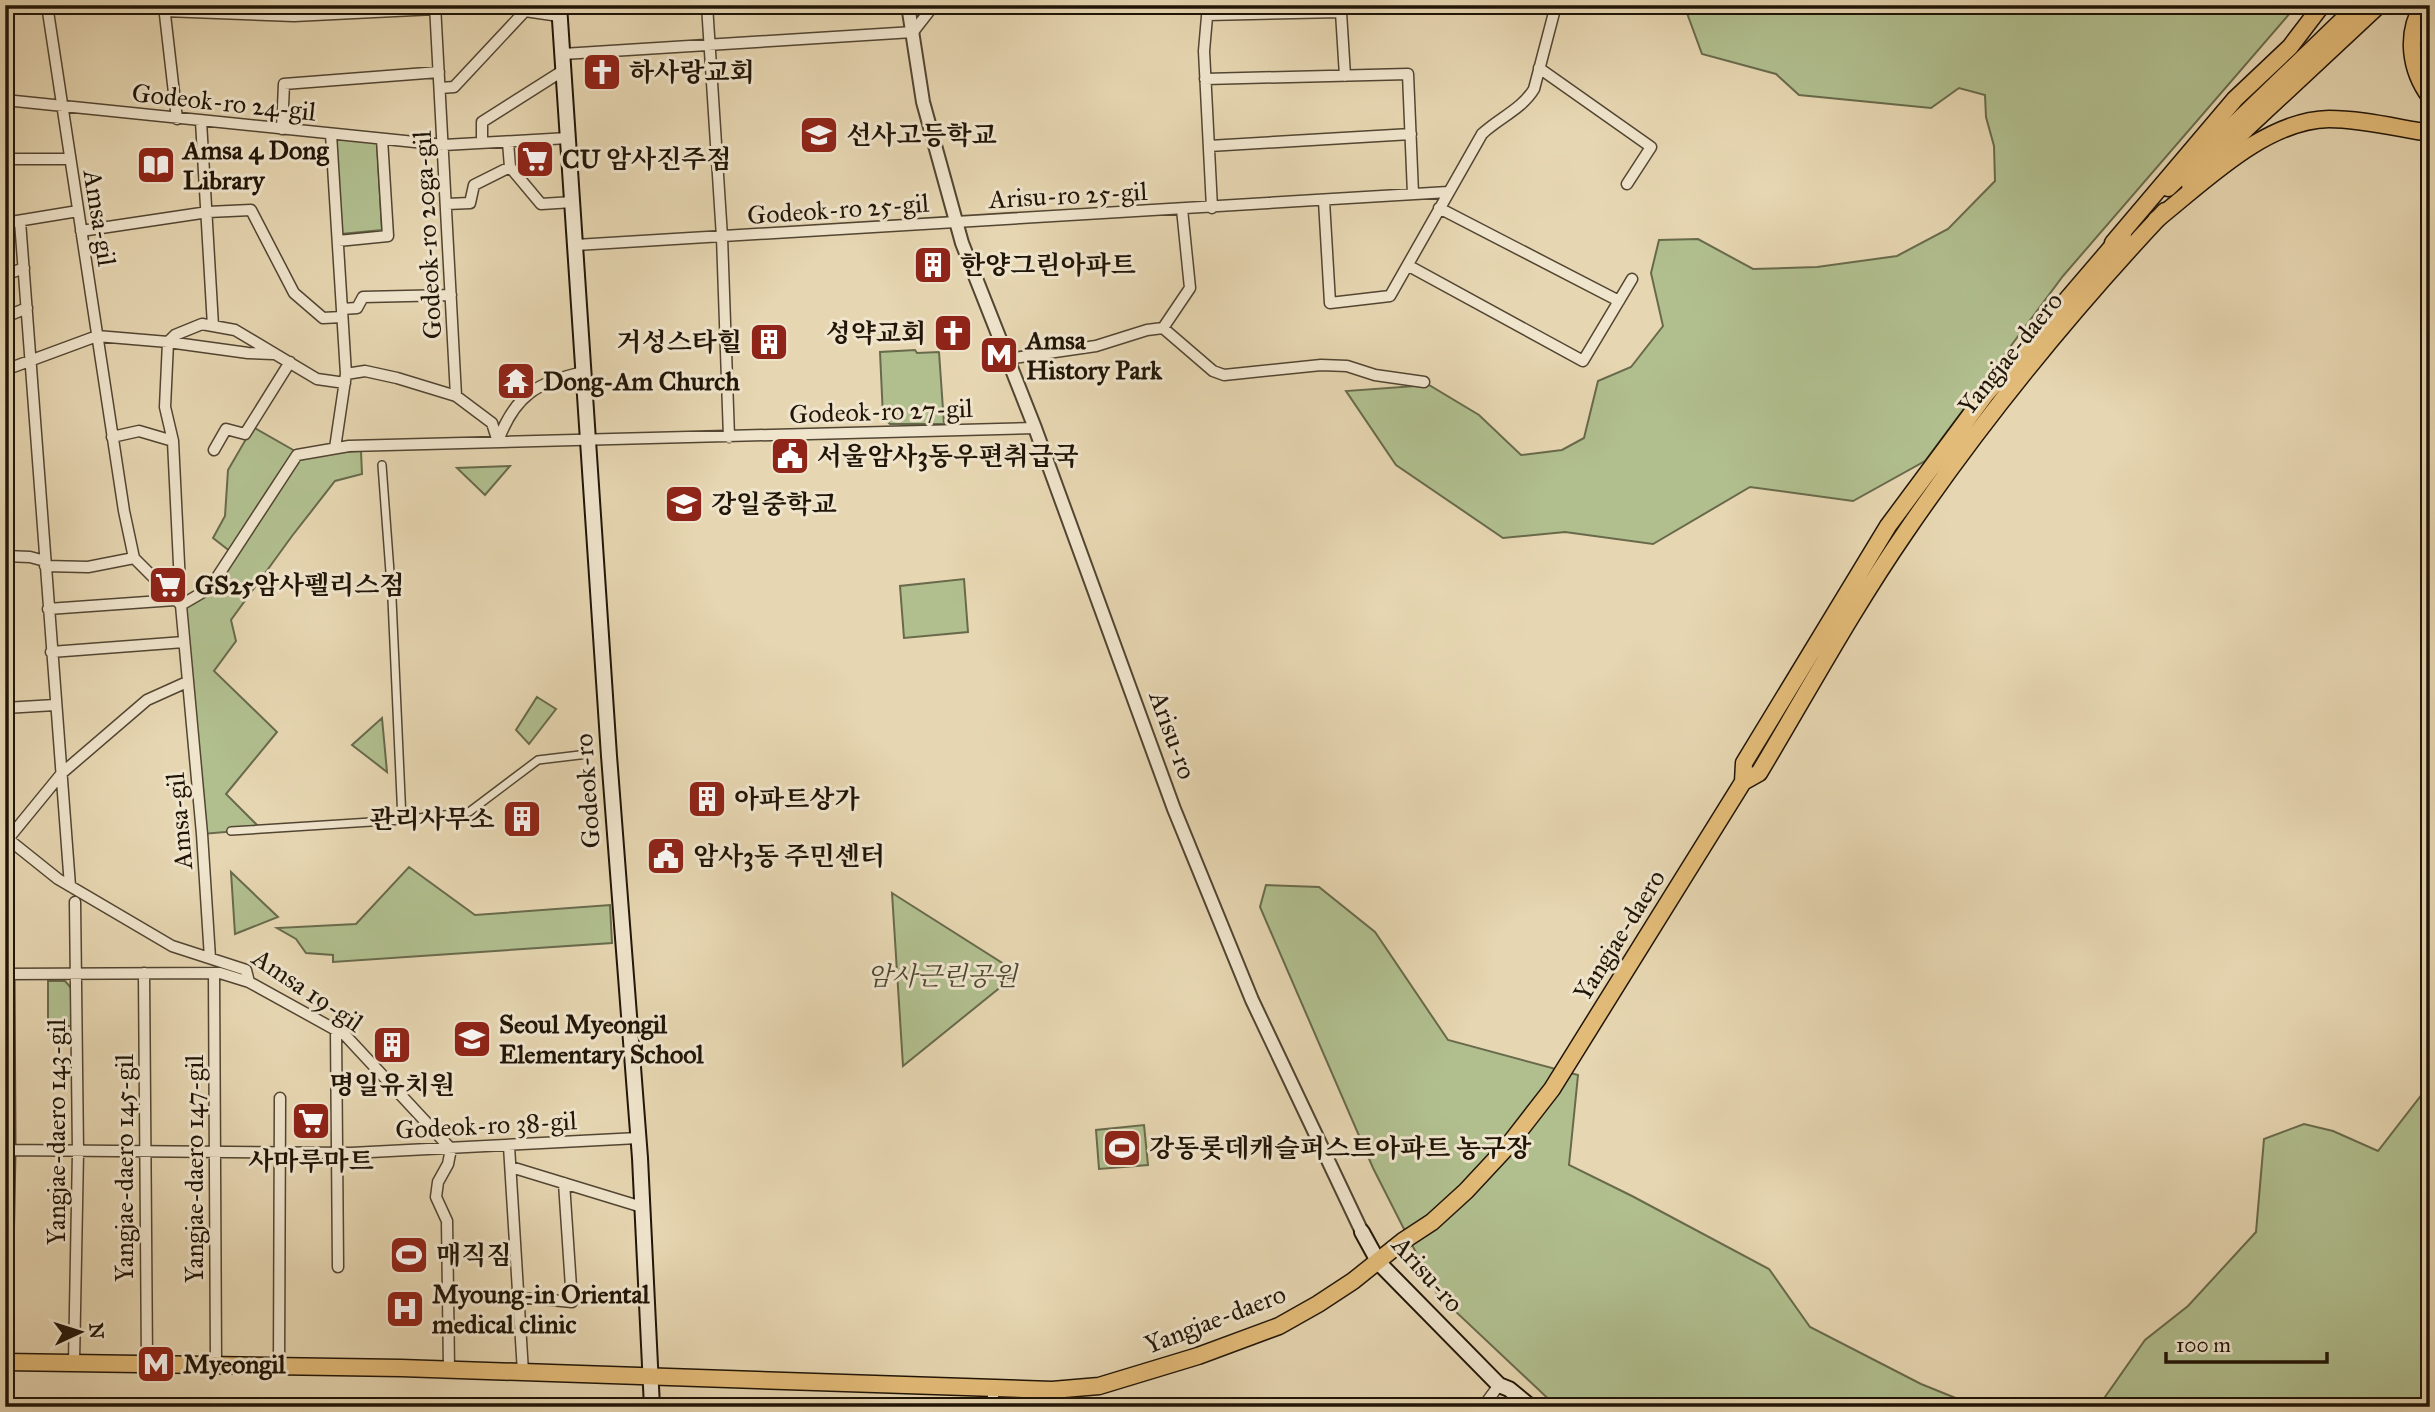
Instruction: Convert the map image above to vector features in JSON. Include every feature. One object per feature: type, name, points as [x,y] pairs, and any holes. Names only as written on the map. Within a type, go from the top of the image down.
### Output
[{"type":"main road","points":[[2113,243],[2235,99],[2290,47],[2322,5]]},
{"type":"main road","name":"Yangjae-daero","points":[[6,1362],[449,1370],[1052,1390],[1099,1386],[1204,1354],[1279,1326],[1318,1304],[1432,1222],[1466,1191],[1538,1109],[1743,782],[1744,763],[1888,526],[1986,394],[2113,243],[2358,5]]},
{"type":"main road","name":"Yangjae-daero","points":[[1743,782],[1759,773],[1903,535],[2009,390],[2100,281],[2156,220],[2246,129],[2379,5]]},
{"type":"main road","name":"Godeok-ro","points":[[559,10],[610,769],[638,1138],[652,1407]]},
{"type":"main road","points":[[2419,11],[2412,51],[2413,67],[2430,97]]},
{"type":"main road","points":[[2156,220],[2258,140],[2296,124],[2321,120],[2351,120],[2430,133]]},
{"type":"main road","name":"Arisu-ro","points":[[1362,1232],[1378,1263],[1499,1385],[1509,1389],[1531,1407]]},
{"type":"street","name":"Amsa-gil","points":[[47,5],[112,436],[134,558]]},
{"type":"street","name":"Godeok-ro 25-gil","points":[[706,5],[722,237]]},
{"type":"street","name":"Arisu-ro","points":[[908,5],[923,102],[956,222],[1035,428],[1179,822],[1252,1000],[1362,1232]]},
{"type":"street","points":[[562,54],[913,32],[934,5]]},
{"type":"street","points":[[1324,201],[1330,303],[1390,296],[1482,134],[1494,122],[1527,101],[1534,89],[1556,5]]},
{"type":"street","name":"Godeok-ro 20ga-gil","points":[[165,8],[294,10],[435,7],[456,396]]},
{"type":"street","points":[[165,8],[177,119]]},
{"type":"street","name":"Godeok-ro","points":[[440,88],[454,87],[525,11],[559,10]]},
{"type":"street","points":[[1212,208],[1204,51],[1207,10],[1341,12],[1345,76]]},
{"type":"street","points":[[1539,68],[1651,147],[1627,184]]},
{"type":"street","points":[[482,143],[482,122],[564,70]]},
{"type":"street","points":[[282,129],[284,84],[439,72]]},
{"type":"street","points":[[1205,79],[1408,74],[1413,194]]},
{"type":"street","name":"Godeok-ro 24-gil","points":[[5,100],[444,145],[568,138]]},
{"type":"street","points":[[201,121],[213,326]]},
{"type":"street","points":[[331,134],[345,379],[335,449]]},
{"type":"street","points":[[1209,146],[1410,134]]},
{"type":"street","points":[[338,241],[388,236],[382,139]]},
{"type":"street","points":[[508,142],[510,167],[541,204],[573,202]]},
{"type":"street","points":[[5,159],[70,159]]},
{"type":"street","points":[[447,204],[470,203],[474,185],[510,167]]},
{"type":"street","name":"Arisu-ro 25-gil","points":[[956,222],[1448,192]]},
{"type":"street","points":[[1439,208],[1619,302]]},
{"type":"street","name":"Arisu-ro 25-gil","points":[[1163,328],[1190,288],[1182,209]]},
{"type":"street","points":[[80,231],[208,212],[251,210],[294,293],[323,318],[357,307],[363,297],[451,295]]},
{"type":"street","points":[[5,223],[78,211]]},
{"type":"street","points":[[20,221],[70,886]]},
{"type":"street","name":"Godeok-ro 25-gil","points":[[576,245],[956,222]]},
{"type":"street","points":[[722,237],[729,437]]},
{"type":"street","points":[[1409,266],[1583,361],[1632,279]]},
{"type":"street","points":[[5,275],[24,268]]},
{"type":"street","points":[[5,317],[27,309]]},
{"type":"street","points":[[168,342],[174,335],[202,324],[235,330],[317,379],[345,379],[365,371],[397,378],[456,396],[492,423],[498,442]]},
{"type":"street","points":[[1007,359],[1096,346],[1147,330],[1163,328],[1213,371],[1224,376],[1321,365],[1347,366],[1376,375],[1424,382]]},
{"type":"street","points":[[5,370],[97,336],[277,354]]},
{"type":"street","name":"Amsa-gil","points":[[168,342],[165,407],[173,441],[178,602],[202,834],[210,958]]},
{"type":"street","points":[[214,450],[226,429],[245,434],[290,362]]},
{"type":"street","points":[[498,442],[505,422],[523,397],[554,378],[584,372]]},
{"type":"street","name":"Godeok-ro 27-gil","points":[[178,602],[210,588],[297,455],[349,446],[1035,428]]},
{"type":"street","points":[[112,436],[139,430],[173,441]]},
{"type":"street","points":[[382,466],[392,598],[402,820]]},
{"type":"street","points":[[5,556],[30,557],[45,564],[88,567],[134,558],[178,602]]},
{"type":"street","points":[[48,609],[178,602]]},
{"type":"street","points":[[51,652],[184,642]]},
{"type":"street","points":[[7,840],[62,773],[147,700],[187,682]]},
{"type":"street","points":[[5,708],[55,705]]},
{"type":"street","points":[[230,831],[469,813],[538,760],[588,754]]},
{"type":"street","name":"Amsa 19-gil","points":[[7,840],[70,886],[172,946],[246,970],[249,982],[336,1030],[354,1044],[451,1149]]},
{"type":"street","name":"Yangjae-daero 143-gil","points":[[74,1362],[78,1152],[75,902]]},
{"type":"street","name":"Yangjae-daero 145-gil","points":[[144,973],[147,1363]]},
{"type":"street","points":[[6,1362],[7,974],[214,973],[249,982]]},
{"type":"street","name":"Yangjae-daero 147-gil","points":[[214,973],[216,1365]]},
{"type":"street","points":[[336,1030],[338,1267]]},
{"type":"street","points":[[279,1366],[280,1098]]},
{"type":"street","name":"Godeok-ro 38-gil","points":[[7,1150],[337,1153],[638,1138]]},
{"type":"street","points":[[509,1146],[523,1372]]},
{"type":"street","points":[[449,1370],[447,1221],[436,1197],[438,1182],[448,1164],[451,1149]]},
{"type":"street","points":[[511,1167],[642,1207]]},
{"type":"street","points":[[519,1297],[572,1301],[564,1183]]},
{"type":"street","points":[[1483,1407],[1499,1385]]},
{"type":"street","points":[[993,1388],[993,1407]]},
{"type":"green space","points":[[1684,5],[2297,5],[2063,276],[1925,461],[1853,501],[1750,487],[1653,544],[1565,532],[1503,538],[1396,465],[1346,391],[1429,385],[1479,415],[1521,455],[1562,450],[1584,438],[1598,381],[1631,367],[1663,326],[1651,273],[1659,240],[1698,239],[1753,269],[1817,267],[1897,256],[1948,229],[1995,181],[1994,146],[1986,117],[1985,95],[1959,88],[1931,108],[1799,95],[1776,74],[1702,54]]},
{"type":"green space","points":[[335,138],[377,143],[382,230],[341,234]]},
{"type":"green space","points":[[915,350],[917,353],[939,352],[944,424],[890,424],[883,417],[880,352]]},
{"type":"green space","points":[[253,427],[295,451],[231,552],[213,538],[225,516],[228,470]]},
{"type":"green space","points":[[361,451],[362,474],[335,481],[231,620],[236,641],[214,671],[277,732],[226,794],[261,829],[202,834],[181,605],[210,588],[297,455]]},
{"type":"green space","points":[[510,466],[485,495],[457,468]]},
{"type":"green space","points":[[964,579],[968,632],[904,638],[900,586]]},
{"type":"green space","points":[[537,697],[556,709],[529,744],[516,730]]},
{"type":"green space","points":[[382,718],[387,772],[352,745]]},
{"type":"green space","points":[[409,867],[475,915],[610,905],[612,943],[333,962],[333,955],[306,953],[296,939],[277,928],[356,924]]},
{"type":"green space","points":[[231,872],[278,917],[235,934]]},
{"type":"green space","points":[[1266,885],[1319,887],[1375,932],[1448,1040],[1578,1075],[1569,1165],[1769,1269],[1810,1327],[1921,1384],[1978,1407],[1557,1407],[1437,1294],[1373,1168],[1260,907]]},
{"type":"green space","name":"암사근린공원","points":[[892,893],[1018,973],[903,1066]]},
{"type":"green space","points":[[48,981],[65,981],[72,989],[72,1026],[48,1026]]},
{"type":"green space","points":[[2430,1084],[2430,1407],[2098,1407],[2145,1340],[2188,1306],[2256,1232],[2264,1139],[2304,1124],[2333,1131],[2378,1151]]},
{"type":"green space","name":"강동롯데캐슬퍼스트아파트 농구장","points":[[1144,1125],[1148,1165],[1099,1169],[1096,1130]]},
{"type":"place","name":"하사랑교회","points":[[602,72]]},
{"type":"place","name":"선사고등학교","points":[[819,135]]},
{"type":"place","name":"CU 암사진주점","points":[[535,159]]},
{"type":"place","name":"Amsa 4 Dong Library","points":[[156,165]]},
{"type":"place","name":"한양그린아파트","points":[[933,265]]},
{"type":"place","name":"성약교회","points":[[953,333]]},
{"type":"place","name":"거성스타힐","points":[[769,342]]},
{"type":"place","name":"Amsa History Park","points":[[999,355]]},
{"type":"place","name":"Dong-Am Church","points":[[516,381]]},
{"type":"place","name":"서울암사3동우편취급국","points":[[790,456]]},
{"type":"place","name":"강일중학교","points":[[684,504]]},
{"type":"place","name":"GS25암사펠리스점","points":[[168,585]]},
{"type":"place","name":"아파트상가","points":[[707,799]]},
{"type":"place","name":"관리사무소","points":[[522,819]]},
{"type":"place","name":"암사3동 주민센터","points":[[666,856]]},
{"type":"place","name":"Seoul Myeongil Elementary School","points":[[472,1039]]},
{"type":"place","name":"명일유치원","points":[[392,1045]]},
{"type":"place","name":"사마루마트","points":[[311,1121]]},
{"type":"place","name":"강동롯데캐슬퍼스트아파트 농구장","points":[[1122,1148]]},
{"type":"place","name":"매직짐","points":[[409,1255]]},
{"type":"place","name":"Myoung-in Oriental medical clinic","points":[[405,1309]]},
{"type":"place","name":"Myeongil","points":[[156,1364]]}]
